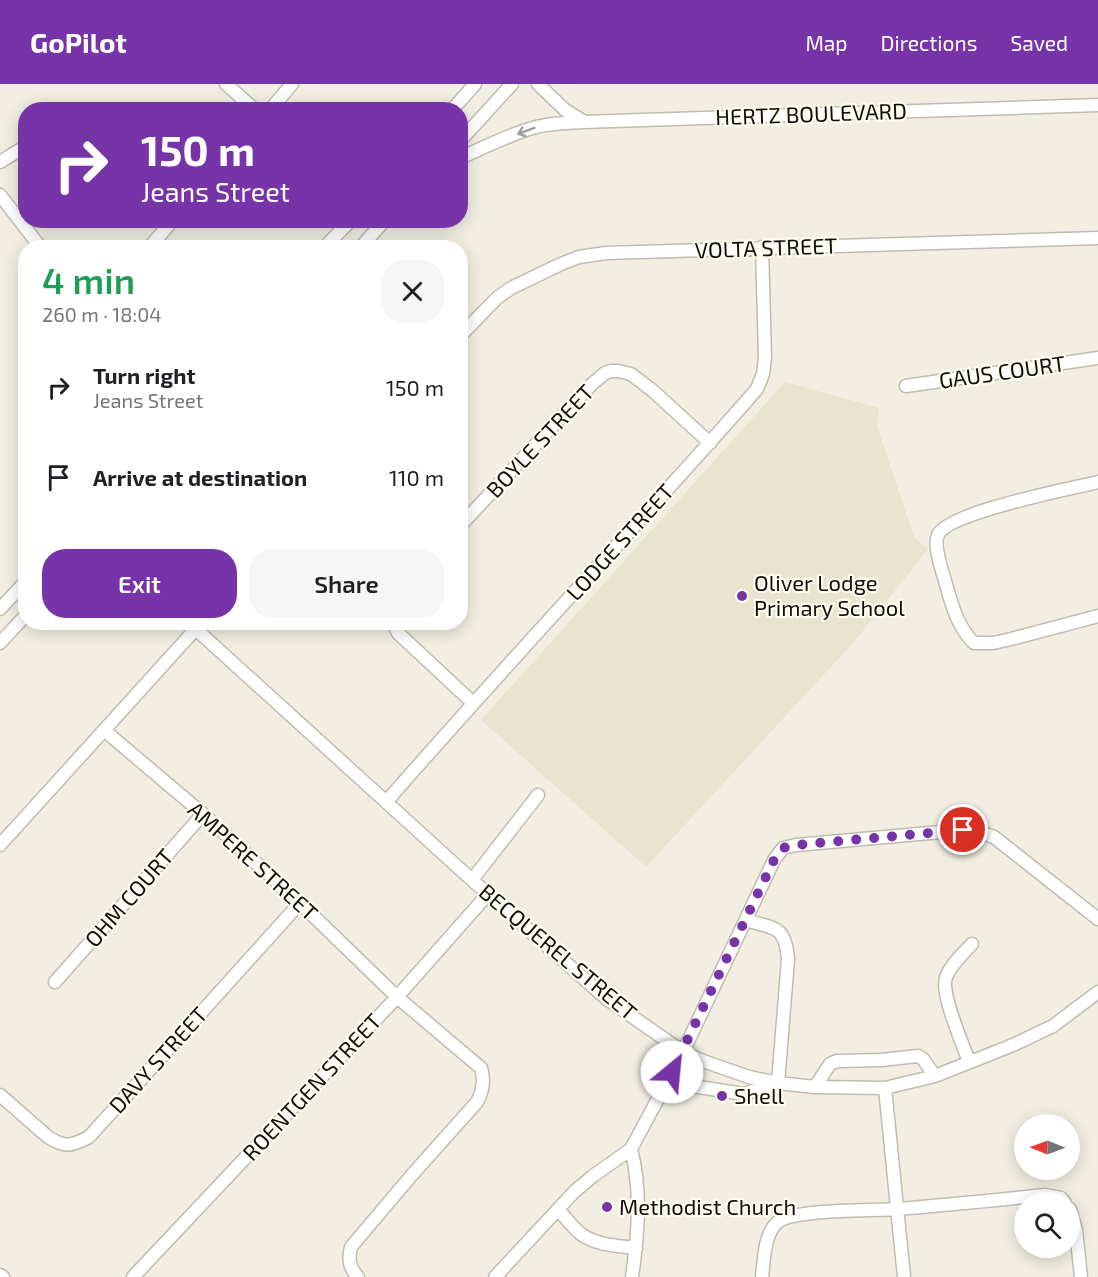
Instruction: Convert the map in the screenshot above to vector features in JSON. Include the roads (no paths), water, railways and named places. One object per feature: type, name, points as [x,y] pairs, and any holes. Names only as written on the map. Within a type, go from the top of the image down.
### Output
[{"type":"street","points":[[226,84],[246,102]]},
{"type":"street","points":[[277,102],[292,84]]},
{"type":"street","points":[[459,102],[475,84]]},
{"type":"street","points":[[468,132],[512,84]]},
{"type":"street","points":[[538,84],[565,110],[583,122]]},
{"type":"street","points":[[545,84],[550,96]]},
{"type":"street","name":"HERTZ BOULEVARD","points":[[468,155],[535,127],[548,124],[1098,105]]},
{"type":"street","points":[[0,162],[18,150]]},
{"type":"street","points":[[0,195],[18,218]]},
{"type":"street","points":[[26,228],[35,240]]},
{"type":"street","points":[[156,240],[166,228]]},
{"type":"street","points":[[332,240],[343,228]]},
{"type":"street","name":"VOLTA STREET","points":[[468,328],[497,298],[511,288],[579,257],[606,253],[1098,238]]},
{"type":"street","name":"LODGE STREET","points":[[387,801],[757,389],[763,374],[765,357],[762,247]]},
{"type":"street","name":"GAUS COURT","points":[[906,386],[1098,358]]},
{"type":"street","name":"BOYLE STREET","points":[[468,517],[591,385],[611,371],[631,374],[710,442]]},
{"type":"street","points":[[1098,482],[1019,499],[966,517],[944,527],[936,540],[949,595],[960,624],[974,643],[983,644],[1011,639],[1098,616]]},
{"type":"street","points":[[0,609],[18,590]]},
{"type":"street","points":[[0,643],[18,624]]},
{"type":"street","points":[[0,845],[105,731],[191,630]]},
{"type":"street","name":"BECQUEREL STREET","points":[[200,630],[472,880],[607,999],[683,1052],[703,1061],[749,1077],[778,1083],[815,1087],[885,1088],[935,1076],[1013,1045],[1053,1026],[1098,992]]},
{"type":"street","points":[[397,630],[473,703]]},
{"type":"street","name":"AMPERE STREET","points":[[105,731],[203,814],[398,997],[481,1068],[484,1083],[477,1102],[351,1247],[349,1262],[358,1277]]},
{"type":"street","points":[[472,880],[538,795]]},
{"type":"street","name":"OHM COURT","points":[[55,982],[203,814]]},
{"type":"street","points":[[495,1277],[575,1191],[592,1176],[631,1149],[683,1052],[774,860],[783,848],[963,830],[980,832],[994,837],[1098,919]]},
{"type":"street","name":"ROENTGEN STREET","points":[[133,1277],[398,997],[488,894]]},
{"type":"street","name":"DAVY STREET","points":[[0,1095],[56,1143],[75,1144],[89,1137],[300,903]]},
{"type":"street","points":[[661,1093],[679,1084],[744,1094],[778,1083],[788,959],[787,945],[784,935],[777,930],[746,920]]},
{"type":"street","points":[[969,1062],[944,988],[946,977],[953,964],[972,944]]},
{"type":"street","points":[[815,1087],[828,1067],[837,1061],[918,1056],[923,1059],[935,1076]]},
{"type":"street","points":[[885,1088],[904,1277]]},
{"type":"street","points":[[631,1149],[636,1166],[638,1202],[632,1277]]},
{"type":"street","points":[[762,1277],[770,1232],[778,1222],[786,1218],[803,1214],[897,1209],[1014,1198]]},
{"type":"street","points":[[558,1209],[575,1229],[588,1239],[636,1248]]},
{"type":"street","points":[[1079,1258],[1081,1277]]},
{"type":"place","name":"Oliver Lodge Primary School","points":[[742,596]]},
{"type":"place","name":"Shell","points":[[722,1096]]},
{"type":"place","name":"Methodist Church","points":[[607,1207]]}]
